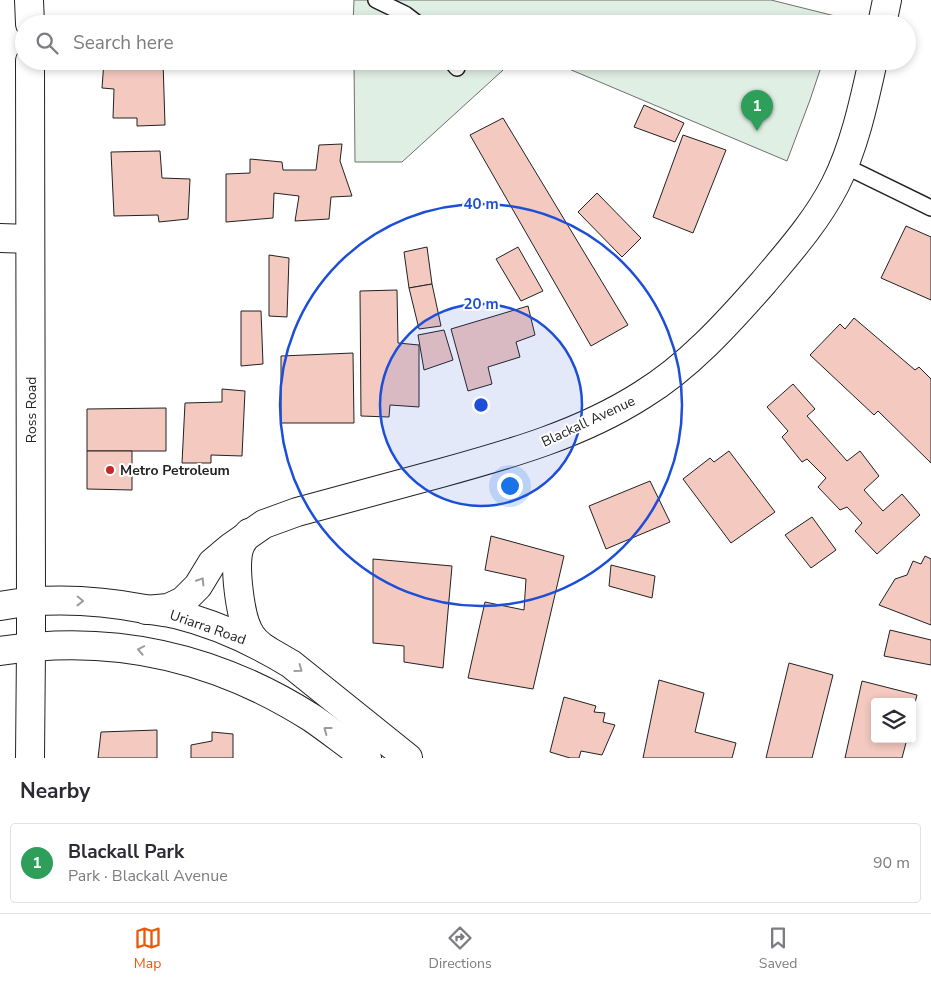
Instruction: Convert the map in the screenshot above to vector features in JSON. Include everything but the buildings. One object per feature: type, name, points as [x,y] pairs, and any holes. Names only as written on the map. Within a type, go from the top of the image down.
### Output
[{"type":"street","points":[[30,0],[30,15]]},
{"type":"street","points":[[884,15],[888,0]]},
{"type":"street","name":"Ross Road","points":[[30,70],[30,758]]},
{"type":"street","name":"Blackall Avenue","points":[[146,610],[168,608],[189,597],[216,560],[249,533],[264,524],[296,512],[538,445],[607,414],[642,395],[671,374],[700,350],[744,304],[798,242],[818,213],[835,185],[843,165],[864,101],[871,70]]},
{"type":"street","points":[[0,238],[30,239]]},
{"type":"street","points":[[249,533],[241,544],[238,553],[240,600],[248,630],[255,641],[267,650]]},
{"type":"street","name":"Uriarra Road","points":[[0,606],[31,602],[90,601],[174,614],[227,631],[267,650],[305,674],[408,758]]},
{"type":"street","points":[[0,651],[71,645],[118,647],[172,657],[213,669],[250,684],[312,719],[368,758]]},
{"type":"lane","points":[[376,0],[405,15]]},
{"type":"lane","points":[[843,165],[931,208]]},
{"type":"green space","points":[[354,0],[771,0],[831,15],[353,15]]},
{"type":"green space","points":[[354,70],[503,70],[402,162],[355,162]]},
{"type":"green space","points":[[571,70],[820,70],[787,161]]},
{"type":"place","name":"Blackall Park","points":[[757,131]]},
{"type":"place","name":"Metro Petroleum","points":[[110,470]]}]
